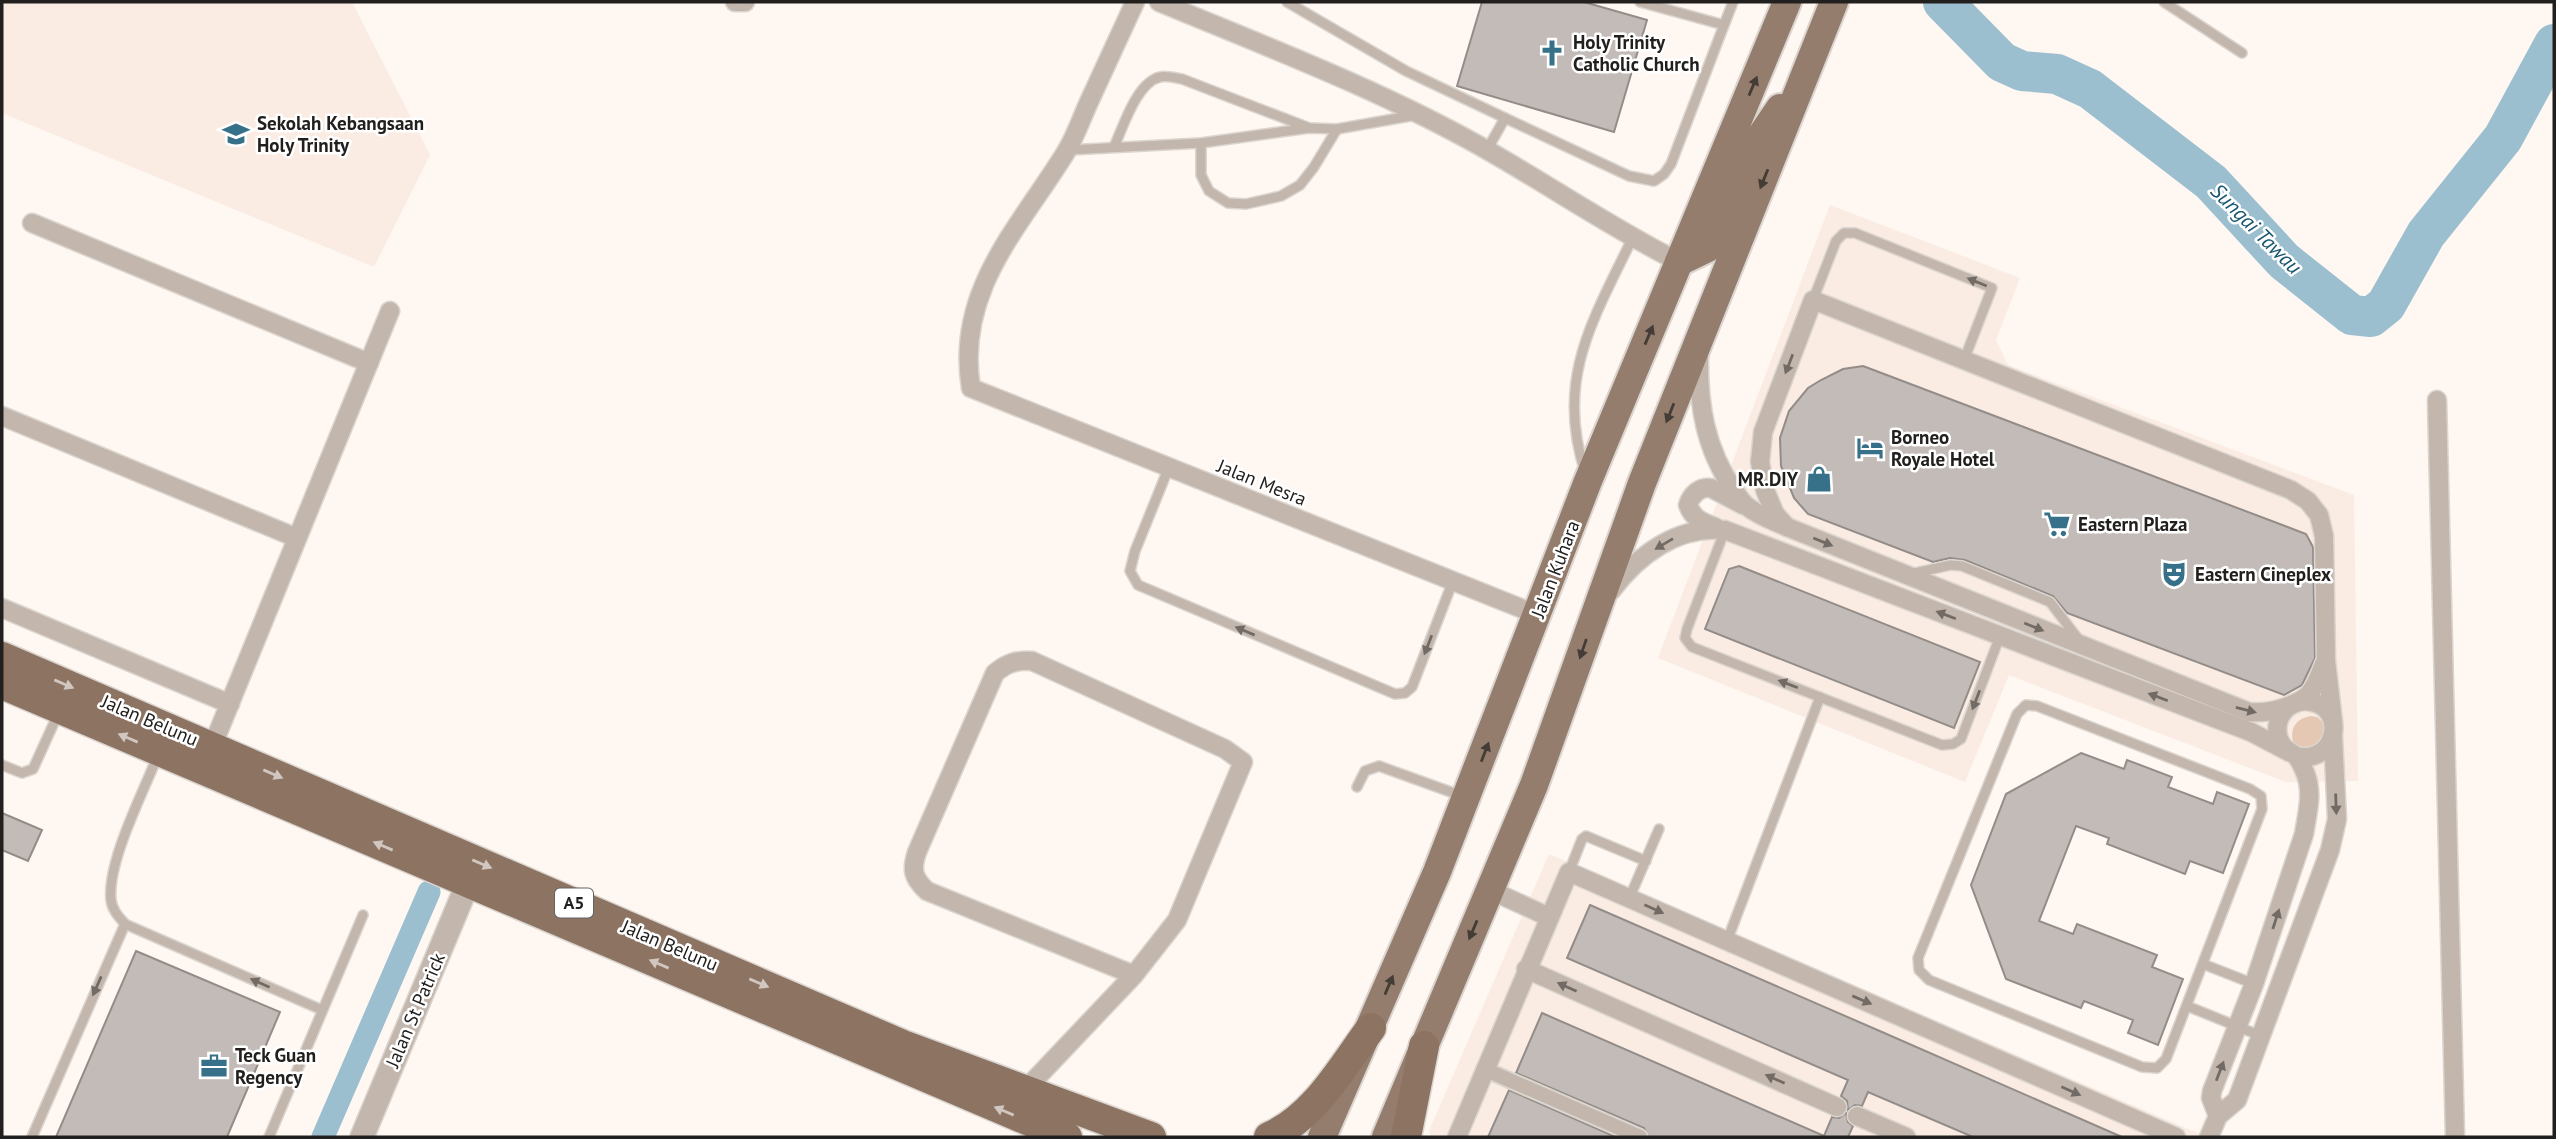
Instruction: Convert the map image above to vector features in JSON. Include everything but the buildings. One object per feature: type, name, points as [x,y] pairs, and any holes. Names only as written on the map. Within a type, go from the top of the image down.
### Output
[{"type":"highway","name":"Jalan Belunu","points":[[2,657],[903,1045],[1145,1135],[1168,1137]]},
{"type":"highway","name":"Jalan Belunu","points":[[2,684],[1067,1137]]},
{"type":"highway","points":[[1269,1137],[1285,1130],[1309,1110],[1371,1028]]},
{"type":"highway","points":[[1406,1137],[1424,1046]]},
{"type":"main road","name":"Jalan Kuhara","points":[[1322,1137],[1371,1028],[1467,798],[1588,481],[1787,2]]},
{"type":"main road","points":[[1386,1137],[1534,785],[1642,483],[1834,2]]},
{"type":"main road","points":[[1679,262],[1709,248],[1748,155],[1810,66]]},
{"type":"street","points":[[736,2],[745,2]]},
{"type":"street","points":[[1067,150],[1135,2]]},
{"type":"street","points":[[1159,2],[1331,73],[1420,115],[1487,150],[1632,239],[1679,262]]},
{"type":"street","name":"Jalan Mesra","points":[[1067,150],[1004,243],[984,283],[972,322],[967,363],[971,388],[1538,615]]},
{"type":"street","points":[[32,223],[369,363]]},
{"type":"street","points":[[1787,527],[1775,514],[1765,490],[1760,461],[1763,432],[1813,300],[2291,490],[2308,501],[2319,515],[2324,536],[2326,661],[2333,728],[2337,819],[2330,850],[2237,1100],[2218,1116],[2209,1137]]},
{"type":"street","points":[[212,747],[390,311]]},
{"type":"street","points":[[1699,339],[1698,391],[1706,435],[1723,474],[1745,506]]},
{"type":"street","points":[[2437,400],[2455,1137]]},
{"type":"street","points":[[2,416],[297,538]]},
{"type":"street","points":[[1706,487],[1745,506],[1787,527],[2249,712],[2262,714],[2302,701],[2318,704],[2329,714],[2333,728],[2330,743],[2319,754],[2303,758],[2292,754],[2251,732],[1698,520],[1688,505],[1696,492],[1706,487]]},
{"type":"street","points":[[1597,609],[1624,573],[1666,542],[1680,534],[1700,529],[1725,530]]},
{"type":"street","points":[[2,608],[230,704]]},
{"type":"street","points":[[1024,1091],[1133,975],[1177,920],[1243,762],[1226,749],[1032,661],[1019,660],[1004,665],[995,673],[917,852],[912,867],[915,880],[927,891],[1133,975]]},
{"type":"street","points":[[2218,1116],[2211,1098],[2212,1091],[2254,984],[2304,834],[2309,794],[2305,773],[2278,738],[2278,722],[2287,708],[2309,694],[2326,661]]},
{"type":"street","points":[[1457,1137],[1569,872],[2176,1137]]},
{"type":"street","name":"Jalan St Patrick","points":[[362,1137],[468,883]]},
{"type":"street","points":[[1490,890],[1549,916]]},
{"type":"street","points":[[1526,969],[1837,1107]]},
{"type":"street","points":[[1484,1069],[1640,1137]]},
{"type":"street","points":[[1857,1115],[1906,1137]]},
{"type":"lane","points":[[1287,2],[1406,71],[1629,176],[1654,181],[1664,174],[1671,164],[1734,2]]},
{"type":"lane","points":[[1640,2],[1724,25]]},
{"type":"lane","points":[[2164,2],[2242,53]]},
{"type":"lane","points":[[1114,147],[1135,100],[1148,82],[1162,76],[1182,79],[1309,128]]},
{"type":"lane","points":[[1067,150],[1201,143],[1309,128],[1337,129],[1420,115]]},
{"type":"lane","points":[[1487,150],[1504,118]]},
{"type":"lane","points":[[1201,143],[1201,175],[1209,191],[1228,203],[1246,204],[1281,196],[1300,185],[1337,129]]},
{"type":"lane","points":[[1813,300],[1836,240],[1844,233],[1855,233],[1992,288],[1964,360]]},
{"type":"lane","points":[[1588,481],[1575,435],[1573,399],[1580,357],[1592,321],[1632,239]]},
{"type":"lane","points":[[1170,467],[1135,551],[1130,571],[1138,585],[1395,694],[1405,693],[1412,687],[1453,581]]},
{"type":"lane","points":[[1725,530],[1686,629],[1685,638],[1692,647],[1942,745],[1953,744],[1961,739],[2000,636]]},
{"type":"lane","points":[[1905,575],[1951,565],[1962,566],[2050,602],[2085,647]]},
{"type":"lane","points":[[1727,941],[1820,697]]},
{"type":"lane","points":[[2026,705],[2037,706],[2250,789],[2261,796],[2262,809],[2203,964],[2166,1059],[2157,1068],[2142,1067],[1929,980],[1919,970],[1918,958],[1923,945],[2018,714],[2026,705]]},
{"type":"lane","points":[[2,765],[22,773],[33,768],[60,709]]},
{"type":"lane","points":[[159,751],[113,868],[111,903],[125,924],[322,1010]]},
{"type":"lane","points":[[1357,787],[1365,771],[1379,766],[1389,767],[1467,798]]},
{"type":"lane","points":[[1629,898],[1659,829]]},
{"type":"lane","points":[[1569,872],[1582,839],[1586,836],[1646,860]]},
{"type":"lane","points":[[269,1137],[363,915]]},
{"type":"lane","points":[[32,1137],[125,924]]},
{"type":"lane","points":[[2203,964],[2254,984]]},
{"type":"lane","points":[[2187,1006],[2261,1035]]},
{"type":"shaded area","name":"Sekolah Kebangsaan Holy Trinity","points":[[2,2],[352,2],[430,155],[374,267],[2,113]]},
{"type":"shaded area","points":[[1830,205],[2020,278],[1996,340],[2008,365],[2354,495],[2358,781],[2286,782],[2009,675],[1965,782],[1658,658]]},
{"type":"shaded area","points":[[2311,716],[2317,717],[2327,726],[2317,753],[2295,747],[2292,736],[2297,723]]},
{"type":"shaded area","points":[[1549,854],[2207,1137],[1431,1137],[1429,1131]]},
{"type":"waterway","name":"Sungai Tawau","points":[[1943,2],[2002,62],[2022,71],[2057,74],[2090,89],[2211,182],[2284,261],[2352,315],[2371,317],[2386,305],[2426,234],[2503,138],[2554,44]]},
{"type":"waterway","points":[[323,1137],[429,892]]},
{"type":"place","name":"Holy Trinity Catholic Church","points":[[1552,53]]},
{"type":"place","name":"Sekolah Kebangsaan Holy Trinity","points":[[236,134]]},
{"type":"place","name":"Borneo Royale Hotel","points":[[1870,448]]},
{"type":"place","name":"MR.DIY","points":[[1819,479]]},
{"type":"place","name":"Eastern Plaza","points":[[2057,524]]},
{"type":"place","name":"Eastern Cineplex","points":[[2174,574]]},
{"type":"place","name":"Teck Guan Regency","points":[[214,1066]]}]
